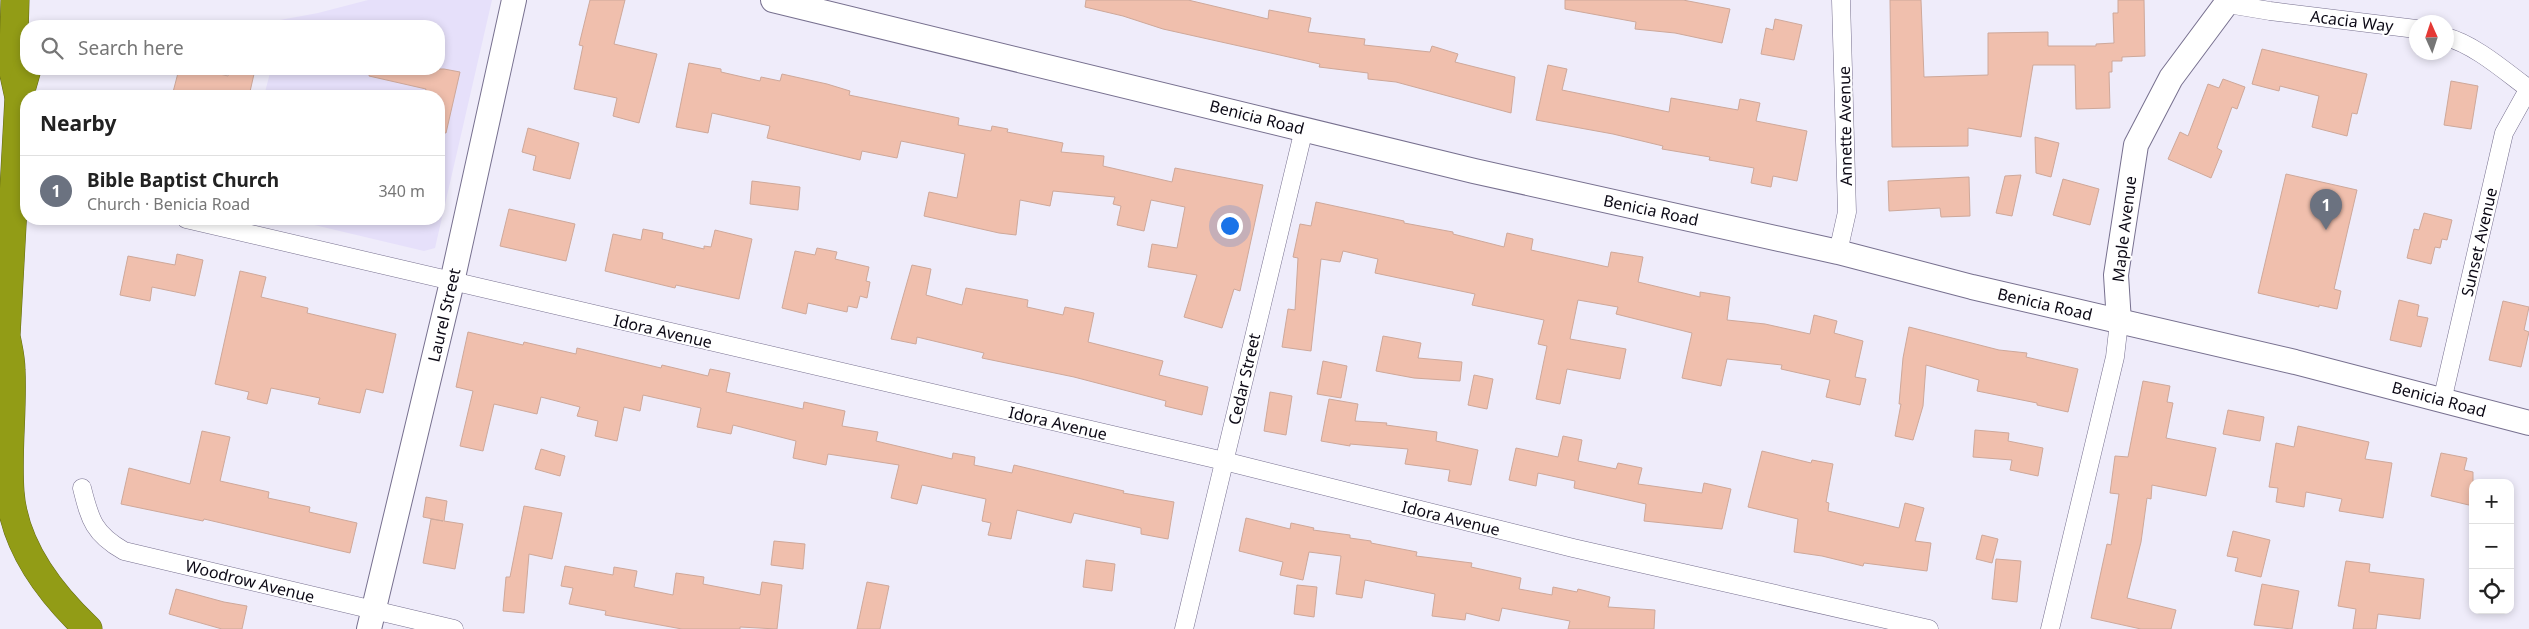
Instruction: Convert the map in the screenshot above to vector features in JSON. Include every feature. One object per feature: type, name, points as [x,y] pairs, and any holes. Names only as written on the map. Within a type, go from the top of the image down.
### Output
[{"type":"highway","points":[[15,0],[14,70],[19,97]]},
{"type":"highway","points":[[32,20],[34,0]]},
{"type":"highway","points":[[21,90],[25,75]]},
{"type":"highway","points":[[20,94],[3,347],[11,370],[10,494],[20,535],[40,573],[74,616],[88,629]]},
{"type":"main road","name":"Laurel Street","points":[[371,620],[452,282],[514,0]]},
{"type":"main road","name":"Benicia Road","points":[[773,0],[1474,171],[1838,252],[1972,287],[2295,362],[2529,423]]},
{"type":"main road","name":"Maple Avenue","points":[[2119,322],[2116,275],[2136,145],[2171,78],[2228,2]]},
{"type":"street","name":"Annette Avenue","points":[[1838,252],[1847,212],[1841,0]]},
{"type":"street","name":"Acacia Way","points":[[2228,2],[2409,28]]},
{"type":"street","points":[[2454,40],[2465,45],[2529,89]]},
{"type":"street","name":"Sunset Avenue","points":[[2442,401],[2504,133],[2529,89]]},
{"type":"street","name":"Cedar Street","points":[[1184,629],[1304,129]]},
{"type":"street","name":"Idora Avenue","points":[[211,225],[1224,461],[1573,548],[1929,629]]},
{"type":"street","name":"Maple Avenue","points":[[2050,629],[2115,357],[2119,322]]},
{"type":"street","name":"Woodrow Avenue","points":[[82,488],[88,516],[105,540],[124,551],[371,620],[454,629]]},
{"type":"shaded area","points":[[368,0],[492,0],[445,204],[445,90],[266,90],[269,75],[445,75],[445,20],[280,20],[318,13]]},
{"type":"shaded area","points":[[314,225],[440,225],[435,248],[424,251]]},
{"type":"building","points":[[590,0],[625,0],[614,44],[657,54],[639,123],[613,116],[617,98],[574,89],[583,46],[579,45]]},
{"type":"building","points":[[1086,0],[1188,0],[1268,19],[1269,10],[1311,18],[1308,32],[1365,39],[1364,45],[1430,52],[1432,46],[1458,54],[1455,62],[1515,77],[1511,113],[1396,82],[1368,79],[1368,73],[1319,67],[1320,64],[1163,29],[1123,16],[1085,7]]},
{"type":"building","points":[[1565,0],[1683,0],[1730,9],[1722,43],[1675,33],[1635,29],[1636,22],[1565,9]]},
{"type":"building","points":[[1890,0],[1921,0],[1924,77],[1988,75],[1988,33],[2048,32],[2048,46],[2096,46],[2096,44],[2114,43],[2113,13],[2118,13],[2118,0],[2144,0],[2145,56],[2122,57],[2122,61],[2112,61],[2112,72],[2109,72],[2110,108],[2076,109],[2075,65],[2033,65],[2021,137],[1968,128],[1968,146],[1892,147]]},
{"type":"building","points":[[1775,19],[1802,25],[1794,60],[1761,54],[1766,28],[1773,30]]},
{"type":"building","points":[[2262,49],[2367,74],[2357,114],[2352,113],[2347,136],[2312,127],[2319,96],[2280,86],[2279,91],[2252,84]]},
{"type":"building","points":[[689,63],[721,69],[721,72],[760,81],[761,77],[780,81],[782,74],[827,84],[850,91],[849,95],[959,118],[958,125],[991,131],[992,126],[1008,129],[1007,132],[1063,143],[1061,152],[1104,156],[1103,166],[1172,182],[1175,168],[1263,185],[1240,291],[1234,289],[1222,328],[1184,317],[1197,275],[1148,267],[1152,244],[1177,248],[1185,207],[1151,200],[1144,231],[1117,225],[1121,206],[1113,204],[1115,197],[1053,191],[1050,206],[1020,200],[1016,235],[999,233],[924,216],[929,192],[957,198],[965,154],[901,141],[897,158],[862,151],[860,160],[767,138],[770,126],[712,113],[708,133],[676,127]]},
{"type":"building","points":[[1548,65],[1567,69],[1562,90],[1669,112],[1671,98],[1738,110],[1740,99],[1760,103],[1756,121],[1807,131],[1797,181],[1773,176],[1771,187],[1751,183],[1754,168],[1709,160],[1710,157],[1662,149],[1663,146],[1613,134],[1536,120]]},
{"type":"building","points":[[445,69],[460,72],[446,133],[445,90],[426,90],[369,76],[445,75]]},
{"type":"building","points":[[177,75],[254,75],[250,90],[174,90]]},
{"type":"building","points":[[2223,79],[2245,87],[2237,109],[2232,107],[2217,148],[2222,151],[2211,178],[2168,159],[2180,132],[2188,136],[2208,84],[2219,88]]},
{"type":"building","points":[[2451,81],[2478,86],[2471,129],[2444,125]]},
{"type":"building","points":[[528,128],[579,143],[570,179],[533,170],[536,156],[522,152]]},
{"type":"building","points":[[2035,137],[2059,143],[2051,177],[2036,173]]},
{"type":"building","points":[[2286,174],[2357,190],[2334,289],[2341,291],[2337,309],[2319,305],[2319,307],[2258,293]]},
{"type":"building","points":[[2021,175],[2012,216],[1996,213],[2005,176]]},
{"type":"building","points":[[1969,177],[1970,216],[1941,217],[1940,208],[1889,211],[1888,181]]},
{"type":"building","points":[[2063,179],[2099,189],[2090,225],[2053,215]]},
{"type":"building","points":[[752,181],[800,187],[798,210],[750,204]]},
{"type":"building","points":[[1316,202],[1404,221],[1404,223],[1453,232],[1453,234],[1504,247],[1507,233],[1533,239],[1531,250],[1608,267],[1611,252],[1643,257],[1638,282],[1700,297],[1700,292],[1730,297],[1727,320],[1765,324],[1810,334],[1814,315],[1837,321],[1834,333],[1863,341],[1855,377],[1866,379],[1860,405],[1826,397],[1830,380],[1781,369],[1782,365],[1727,359],[1721,386],[1682,378],[1692,333],[1616,314],[1618,307],[1578,300],[1570,339],[1626,349],[1620,379],[1567,369],[1560,404],[1536,399],[1547,346],[1538,344],[1544,320],[1472,305],[1475,294],[1375,273],[1378,259],[1343,251],[1340,262],[1321,259],[1311,351],[1282,347],[1288,309],[1295,310],[1298,258],[1293,257],[1300,224],[1311,226]]},
{"type":"building","points":[[509,209],[575,224],[566,261],[500,246]]},
{"type":"building","points":[[2424,213],[2452,220],[2447,240],[2442,239],[2440,248],[2435,247],[2431,264],[2407,258],[2414,229],[2419,230]]},
{"type":"building","points":[[643,229],[663,233],[662,239],[704,249],[704,246],[711,247],[715,230],[752,239],[739,299],[676,285],[675,288],[605,271],[613,234],[641,240]]},
{"type":"building","points":[[817,248],[837,252],[835,259],[869,267],[866,281],[870,282],[867,298],[860,296],[857,308],[848,306],[847,312],[808,303],[806,314],[782,308],[795,251],[815,255]]},
{"type":"building","points":[[177,254],[203,260],[195,296],[152,287],[150,301],[120,295],[128,256],[175,265]]},
{"type":"building","points":[[912,265],[931,269],[926,295],[962,305],[966,288],[1028,300],[1027,307],[1063,315],[1065,307],[1094,313],[1088,342],[1163,361],[1159,375],[1208,387],[1202,415],[1165,406],[1166,401],[1074,377],[982,358],[984,353],[917,337],[916,344],[891,339]]},
{"type":"building","points":[[240,271],[266,277],[261,297],[308,308],[307,313],[396,334],[383,393],[366,389],[360,413],[318,404],[320,398],[271,388],[267,404],[247,399],[249,392],[215,384]]},
{"type":"building","points":[[2399,300],[2419,305],[2417,316],[2428,318],[2421,347],[2390,340]]},
{"type":"building","points":[[2503,301],[2529,307],[2524,330],[2529,332],[2521,367],[2489,360]]},
{"type":"building","points":[[1909,327],[1999,350],[2027,353],[2026,357],[2078,369],[2068,412],[2037,405],[2037,403],[1977,391],[1979,380],[1926,365],[1923,406],[1913,440],[1895,436],[1901,404],[1899,404],[1903,358]]},
{"type":"building","points":[[468,332],[523,345],[524,342],[576,354],[577,348],[661,368],[662,365],[708,376],[710,369],[730,373],[726,392],[803,409],[804,402],[845,411],[842,426],[878,432],[876,441],[952,459],[953,453],[975,457],[974,465],[1012,473],[1014,465],[1124,491],[1123,493],[1174,502],[1168,539],[1141,534],[1141,528],[1074,513],[1071,523],[1017,510],[1011,539],[988,535],[991,523],[982,521],[986,499],[922,485],[917,504],[891,498],[899,465],[828,454],[826,465],[793,458],[796,441],[733,425],[731,434],[697,427],[701,408],[643,395],[640,411],[624,407],[617,441],[595,436],[598,421],[577,416],[580,407],[541,397],[537,414],[494,404],[483,451],[460,446],[473,391],[456,387]]},
{"type":"building","points":[[1383,336],[1421,343],[1418,358],[1462,362],[1460,381],[1414,378],[1376,371]]},
{"type":"building","points":[[1323,361],[1347,366],[1341,398],[1317,394]]},
{"type":"building","points":[[1474,375],[1493,379],[1487,409],[1468,405]]},
{"type":"building","points":[[2143,381],[2170,386],[2167,402],[2173,403],[2166,438],[2216,448],[2206,496],[2152,485],[2151,499],[2147,498],[2141,542],[2127,598],[2176,610],[2171,629],[2141,629],[2091,618],[2107,544],[2111,545],[2119,494],[2110,493],[2115,456],[2128,457]]},
{"type":"building","points":[[1270,392],[1292,396],[1286,435],[1264,431]]},
{"type":"building","points":[[1329,399],[1358,404],[1355,421],[1387,423],[1386,425],[1437,432],[1436,441],[1478,450],[1471,485],[1448,481],[1450,470],[1405,464],[1408,449],[1350,444],[1350,446],[1321,441]]},
{"type":"building","points":[[2228,410],[2264,417],[2260,441],[2223,434]]},
{"type":"building","points":[[2298,426],[2369,442],[2365,459],[2392,463],[2383,518],[2339,511],[2342,499],[2306,492],[2304,507],[2276,502],[2278,488],[2269,487],[2276,443],[2294,447]]},
{"type":"building","points":[[1975,430],[2009,433],[2008,441],[2043,448],[2038,476],[2010,470],[2012,460],[1973,457]]},
{"type":"building","points":[[202,431],[230,437],[220,481],[269,492],[268,498],[310,507],[309,512],[357,523],[350,553],[204,519],[203,521],[121,504],[129,468],[190,484]]},
{"type":"building","points":[[1563,436],[1582,440],[1578,461],[1616,469],[1618,463],[1642,468],[1638,484],[1702,493],[1704,483],[1731,489],[1722,529],[1644,521],[1646,504],[1574,488],[1575,481],[1538,473],[1536,486],[1509,480],[1516,448],[1558,457]]},
{"type":"building","points":[[541,449],[565,456],[560,476],[535,469]]},
{"type":"building","points":[[1762,451],[1811,463],[1812,460],[1833,464],[1826,502],[1829,503],[1828,511],[1899,528],[1905,503],[1924,508],[1915,541],[1931,543],[1927,571],[1864,563],[1863,566],[1822,556],[1794,552],[1798,519],[1748,507]]},
{"type":"building","points":[[2441,453],[2467,458],[2464,470],[2473,472],[2473,479],[2469,479],[2469,505],[2431,496]]},
{"type":"building","points":[[426,497],[447,501],[444,521],[463,524],[455,569],[423,563],[431,519],[443,521],[423,517]]},
{"type":"building","points":[[524,506],[562,513],[552,559],[529,554],[524,613],[503,611],[506,577],[510,577]]},
{"type":"building","points":[[1246,518],[1290,529],[1291,523],[1314,528],[1313,530],[1350,535],[1350,538],[1417,552],[1416,556],[1472,563],[1471,567],[1521,578],[1519,589],[1552,595],[1553,587],[1577,592],[1578,589],[1610,597],[1608,607],[1655,610],[1654,629],[1568,629],[1570,621],[1502,608],[1499,621],[1466,613],[1465,620],[1432,616],[1435,594],[1365,580],[1362,598],[1336,594],[1341,556],[1309,552],[1303,580],[1280,575],[1283,562],[1239,551]]},
{"type":"building","points":[[2233,531],[2270,540],[2261,577],[2235,571],[2238,558],[2227,556]]},
{"type":"building","points":[[1982,535],[1998,539],[1992,563],[1976,559]]},
{"type":"building","points":[[774,541],[805,544],[803,569],[771,565]]},
{"type":"building","points":[[1996,559],[2021,561],[2017,602],[1992,599]]},
{"type":"building","points":[[1086,560],[1115,564],[1112,591],[1083,587]]},
{"type":"building","points":[[2346,561],[2370,564],[2369,572],[2424,579],[2420,619],[2378,614],[2376,629],[2353,629],[2356,609],[2338,606]]},
{"type":"building","points":[[565,566],[613,575],[614,567],[637,571],[634,587],[673,595],[676,573],[704,577],[703,584],[760,595],[762,582],[782,585],[777,629],[740,627],[740,629],[682,629],[605,615],[606,611],[569,604],[573,588],[561,586]]},
{"type":"building","points":[[867,582],[889,586],[880,629],[857,629]]},
{"type":"building","points":[[2262,584],[2299,591],[2292,629],[2254,625]]},
{"type":"building","points":[[1297,585],[1317,587],[1314,617],[1294,614]]},
{"type":"building","points":[[176,589],[247,606],[242,629],[222,629],[169,614]]},
{"type":"place","name":"Bible Baptist Church","points":[[2326,230]]}]
